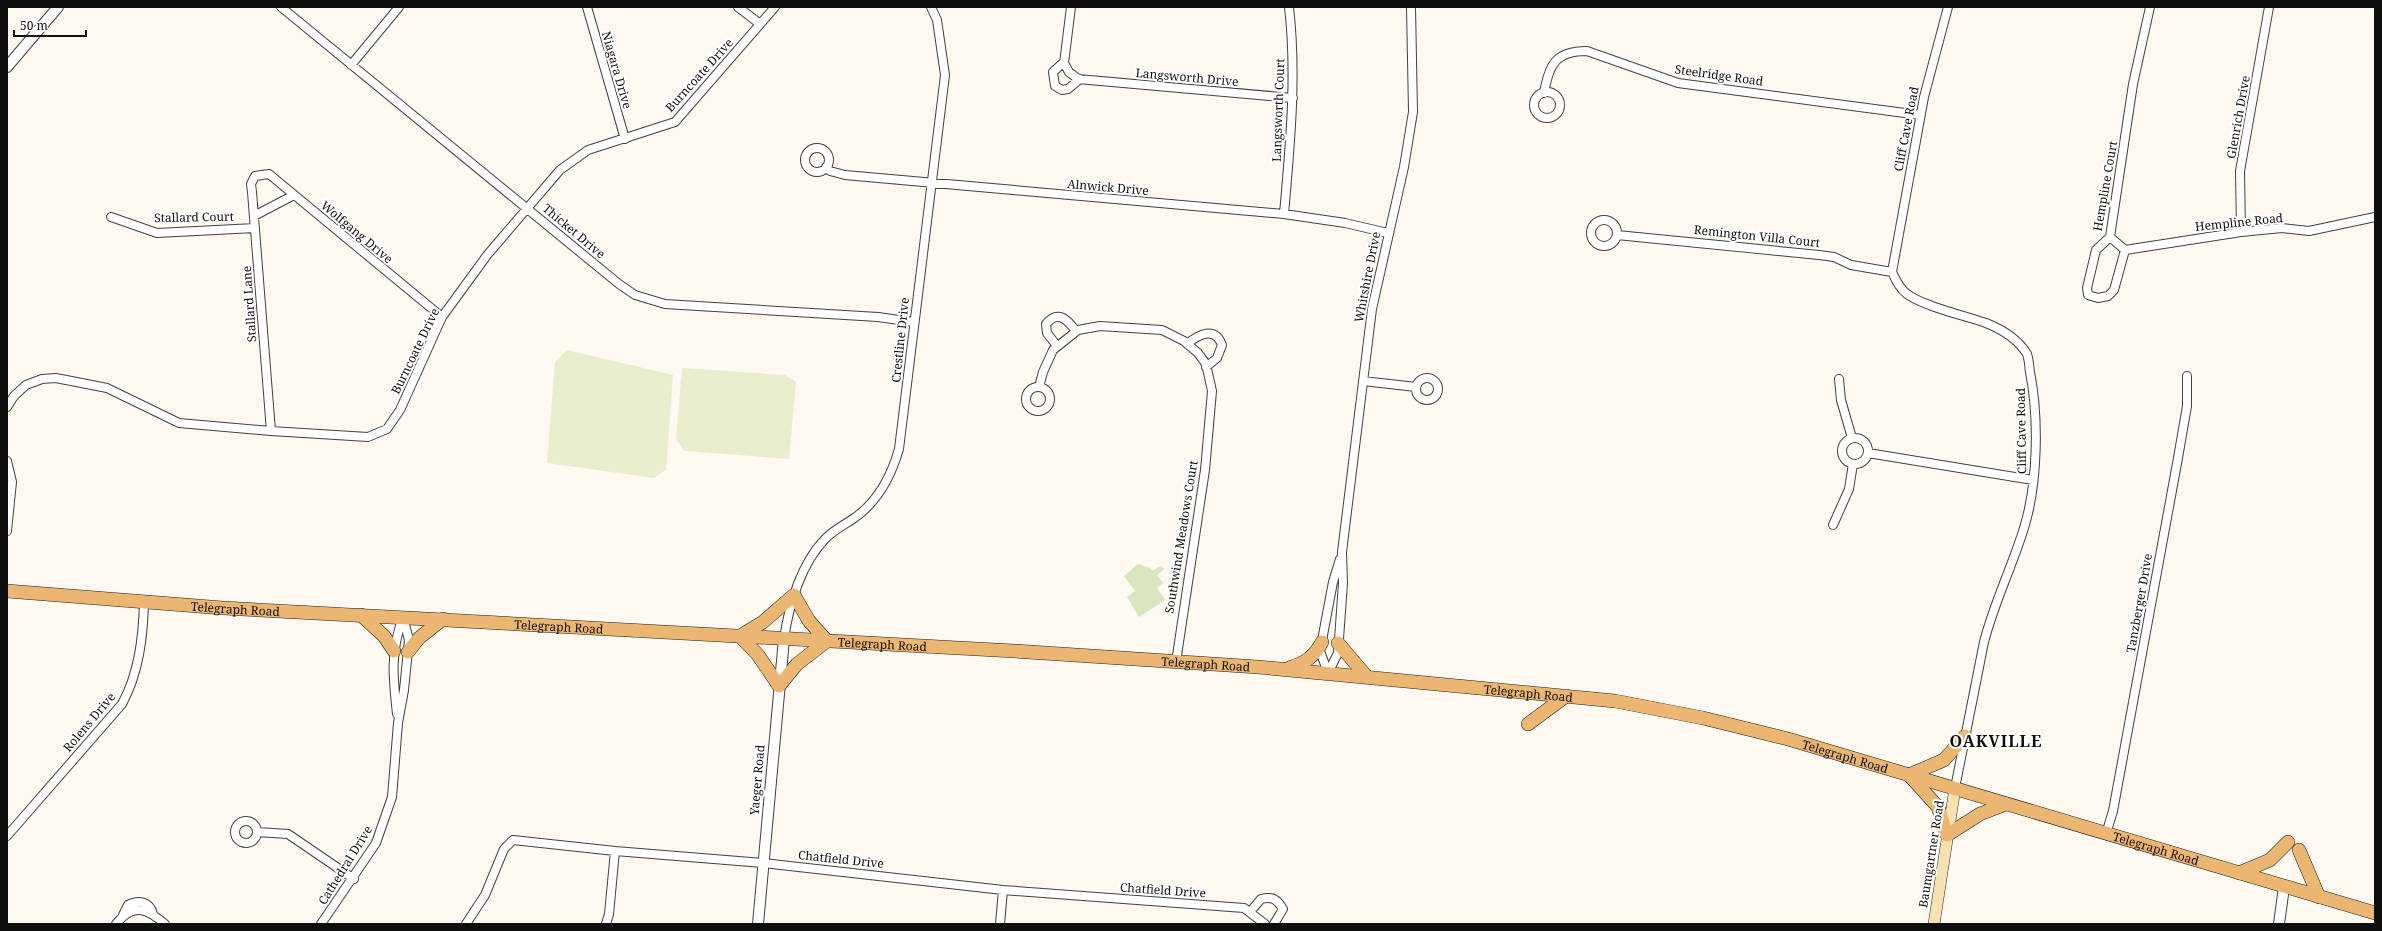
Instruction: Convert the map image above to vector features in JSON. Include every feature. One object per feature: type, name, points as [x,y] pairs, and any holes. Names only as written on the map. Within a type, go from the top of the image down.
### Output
[{"type":"main road","name":"Telegraph Road","points":[[7,591],[144,603],[827,641],[1284,669],[1615,701],[1703,718],[1800,743],[2375,913]]},
{"type":"main road","points":[[794,595],[809,621],[827,641],[797,664],[779,686],[758,654],[740,636],[767,619],[794,595]]},
{"type":"main road","points":[[361,615],[384,636],[394,651]]},
{"type":"main road","points":[[408,652],[419,638],[443,619]]},
{"type":"main road","points":[[1284,669],[1304,663],[1316,653],[1322,642]]},
{"type":"main road","points":[[1338,643],[1367,677]]},
{"type":"main road","points":[[1528,724],[1566,696]]},
{"type":"main road","points":[[1965,736],[1944,760],[1909,775],[1938,807],[1947,835],[1980,814],[2006,804]]},
{"type":"main road","name":"Baumgartner Road","points":[[1934,924],[1955,788]]},
{"type":"main road","points":[[2239,873],[2270,860],[2288,842]]},
{"type":"main road","points":[[2299,850],[2318,897]]},
{"type":"street","points":[[7,67],[58,7]]},
{"type":"street","name":"Thicket Drive","points":[[281,7],[527,207],[619,284],[635,295],[665,304],[878,317],[913,322]]},
{"type":"street","points":[[351,64],[399,7]]},
{"type":"street","name":"Niagara Drive","points":[[587,7],[625,139]]},
{"type":"street","points":[[738,7],[760,24]]},
{"type":"street","name":"Burncoate Drive","points":[[7,407],[14,396],[26,385],[42,379],[56,378],[107,388],[179,422],[271,431],[368,437],[387,429],[400,410],[442,317],[527,207],[560,170],[571,160],[597,146],[625,139],[675,122],[775,7]]},
{"type":"street","name":"Crestline Drive","points":[[784,639],[788,615],[794,595],[816,550],[825,538],[866,508],[882,490],[894,468],[900,449],[906,407],[913,322],[945,75],[937,20],[931,7]]},
{"type":"street","points":[[1064,62],[1054,72],[1055,86],[1062,90],[1068,89],[1080,79],[1069,72],[1064,62],[1070,7]]},
{"type":"street","name":"Langsworth Court","points":[[1284,214],[1293,98],[1293,37],[1289,7]]},
{"type":"street","name":"Whitshire Drive","points":[[1328,673],[1338,653],[1343,583],[1342,552],[1372,309],[1404,167],[1414,112],[1411,7]]},
{"type":"street","name":"Cliff Cave Road","points":[[1948,7],[1920,115],[1892,272],[1898,284],[1908,295],[1987,324],[2010,335],[2027,354],[2032,382],[2035,422],[2033,480],[2024,527],[1990,621],[1955,788]]},
{"type":"street","name":"Hempline Court","points":[[2125,250],[2114,290],[2108,296],[2098,298],[2088,295],[2087,288],[2096,250],[2110,237],[2133,84],[2150,7]]},
{"type":"street","name":"Glenrich Drive","points":[[2241,232],[2240,171],[2269,7]]},
{"type":"street","name":"Steelridge Road","points":[[1544,93],[1551,66],[1559,57],[1573,51],[1587,51],[1678,83],[1920,115]]},
{"type":"street","name":"Langsworth Drive","points":[[1080,79],[1293,98]]},
{"type":"street","name":"Alnwick Drive","points":[[826,167],[830,171],[845,175],[1284,214],[1345,223],[1388,233]]},
{"type":"street","name":"Wolfgang Drive","points":[[255,176],[269,174],[442,317]]},
{"type":"street","name":"Stallard Lane","points":[[255,176],[252,184],[254,216],[271,431]]},
{"type":"street","points":[[254,216],[294,195]]},
{"type":"street","name":"Hempline Road","points":[[2125,250],[2241,232],[2282,228],[2309,231],[2375,217]]},
{"type":"street","name":"Stallard Court","points":[[112,218],[157,233],[255,228]]},
{"type":"street","name":"Remington Villa Court","points":[[1617,235],[1834,257],[1851,265],[1892,272]]},
{"type":"street","points":[[2110,237],[2125,250]]},
{"type":"street","points":[[1057,346],[1047,332],[1046,324],[1051,318],[1060,316],[1067,319],[1076,331]]},
{"type":"street","name":"Southwind Meadows Court","points":[[1039,387],[1043,372],[1057,346],[1076,331],[1100,326],[1162,330],[1187,344],[1198,354],[1206,367],[1212,391],[1204,476],[1190,554],[1176,662]]},
{"type":"street","points":[[1187,344],[1204,333],[1213,333],[1219,337],[1222,345],[1217,358],[1206,367]]},
{"type":"street","name":"Tanzberger Drive","points":[[2106,834],[2114,811],[2178,458],[2187,406],[2187,376]]},
{"type":"street","points":[[1839,379],[1841,400],[1852,438]]},
{"type":"street","points":[[1363,381],[1416,387]]},
{"type":"street","points":[[1852,438],[1862,439],[1868,453],[1863,461],[1853,464],[1844,458],[1842,454],[1844,444],[1852,438]]},
{"type":"street","points":[[1868,453],[2033,480]]},
{"type":"street","points":[[7,461],[12,482],[7,530]]},
{"type":"street","points":[[1833,525],[1848,488],[1853,464]]},
{"type":"street","name":"Whitshire Drive","points":[[1328,673],[1320,651],[1333,582],[1342,552]]},
{"type":"street","name":"Rolens Drive","points":[[7,836],[122,704],[130,689],[140,646],[144,603]]},
{"type":"street","name":"Cathedral Drive","points":[[398,723],[393,669],[395,639],[403,617]]},
{"type":"street","name":"Cathedral Drive","points":[[321,924],[354,879],[376,843],[388,812],[395,772],[398,723],[409,640],[403,617]]},
{"type":"street","name":"Yaeger Road","points":[[758,924],[784,639]]},
{"type":"street","points":[[257,832],[288,834],[354,879]]},
{"type":"street","name":"Chatfield Drive","points":[[466,924],[485,895],[504,849],[513,840],[615,851],[763,863],[1003,890],[1244,908],[1262,921]]},
{"type":"street","points":[[606,924],[610,914],[615,851]]},
{"type":"street","points":[[2279,924],[2284,887]]},
{"type":"street","points":[[1000,924],[1003,890]]},
{"type":"street","points":[[1250,912],[1261,899],[1274,898],[1283,909],[1274,924]]},
{"type":"street","points":[[116,924],[123,915],[134,910],[146,911],[153,914],[165,924]]},
{"type":"green space","points":[[567,350],[673,375],[666,470],[654,478],[547,463],[555,362]]},
{"type":"green space","points":[[682,368],[785,375],[796,382],[789,459],[684,451],[676,439]]},
{"type":"green space","points":[[1138,564],[1150,568],[1152,571],[1161,566],[1164,569],[1157,575],[1163,583],[1157,588],[1165,600],[1139,617],[1127,597],[1135,591],[1124,576]]},
{"type":"district","name":"OAKVILLE","points":[[1996,741]]}]
